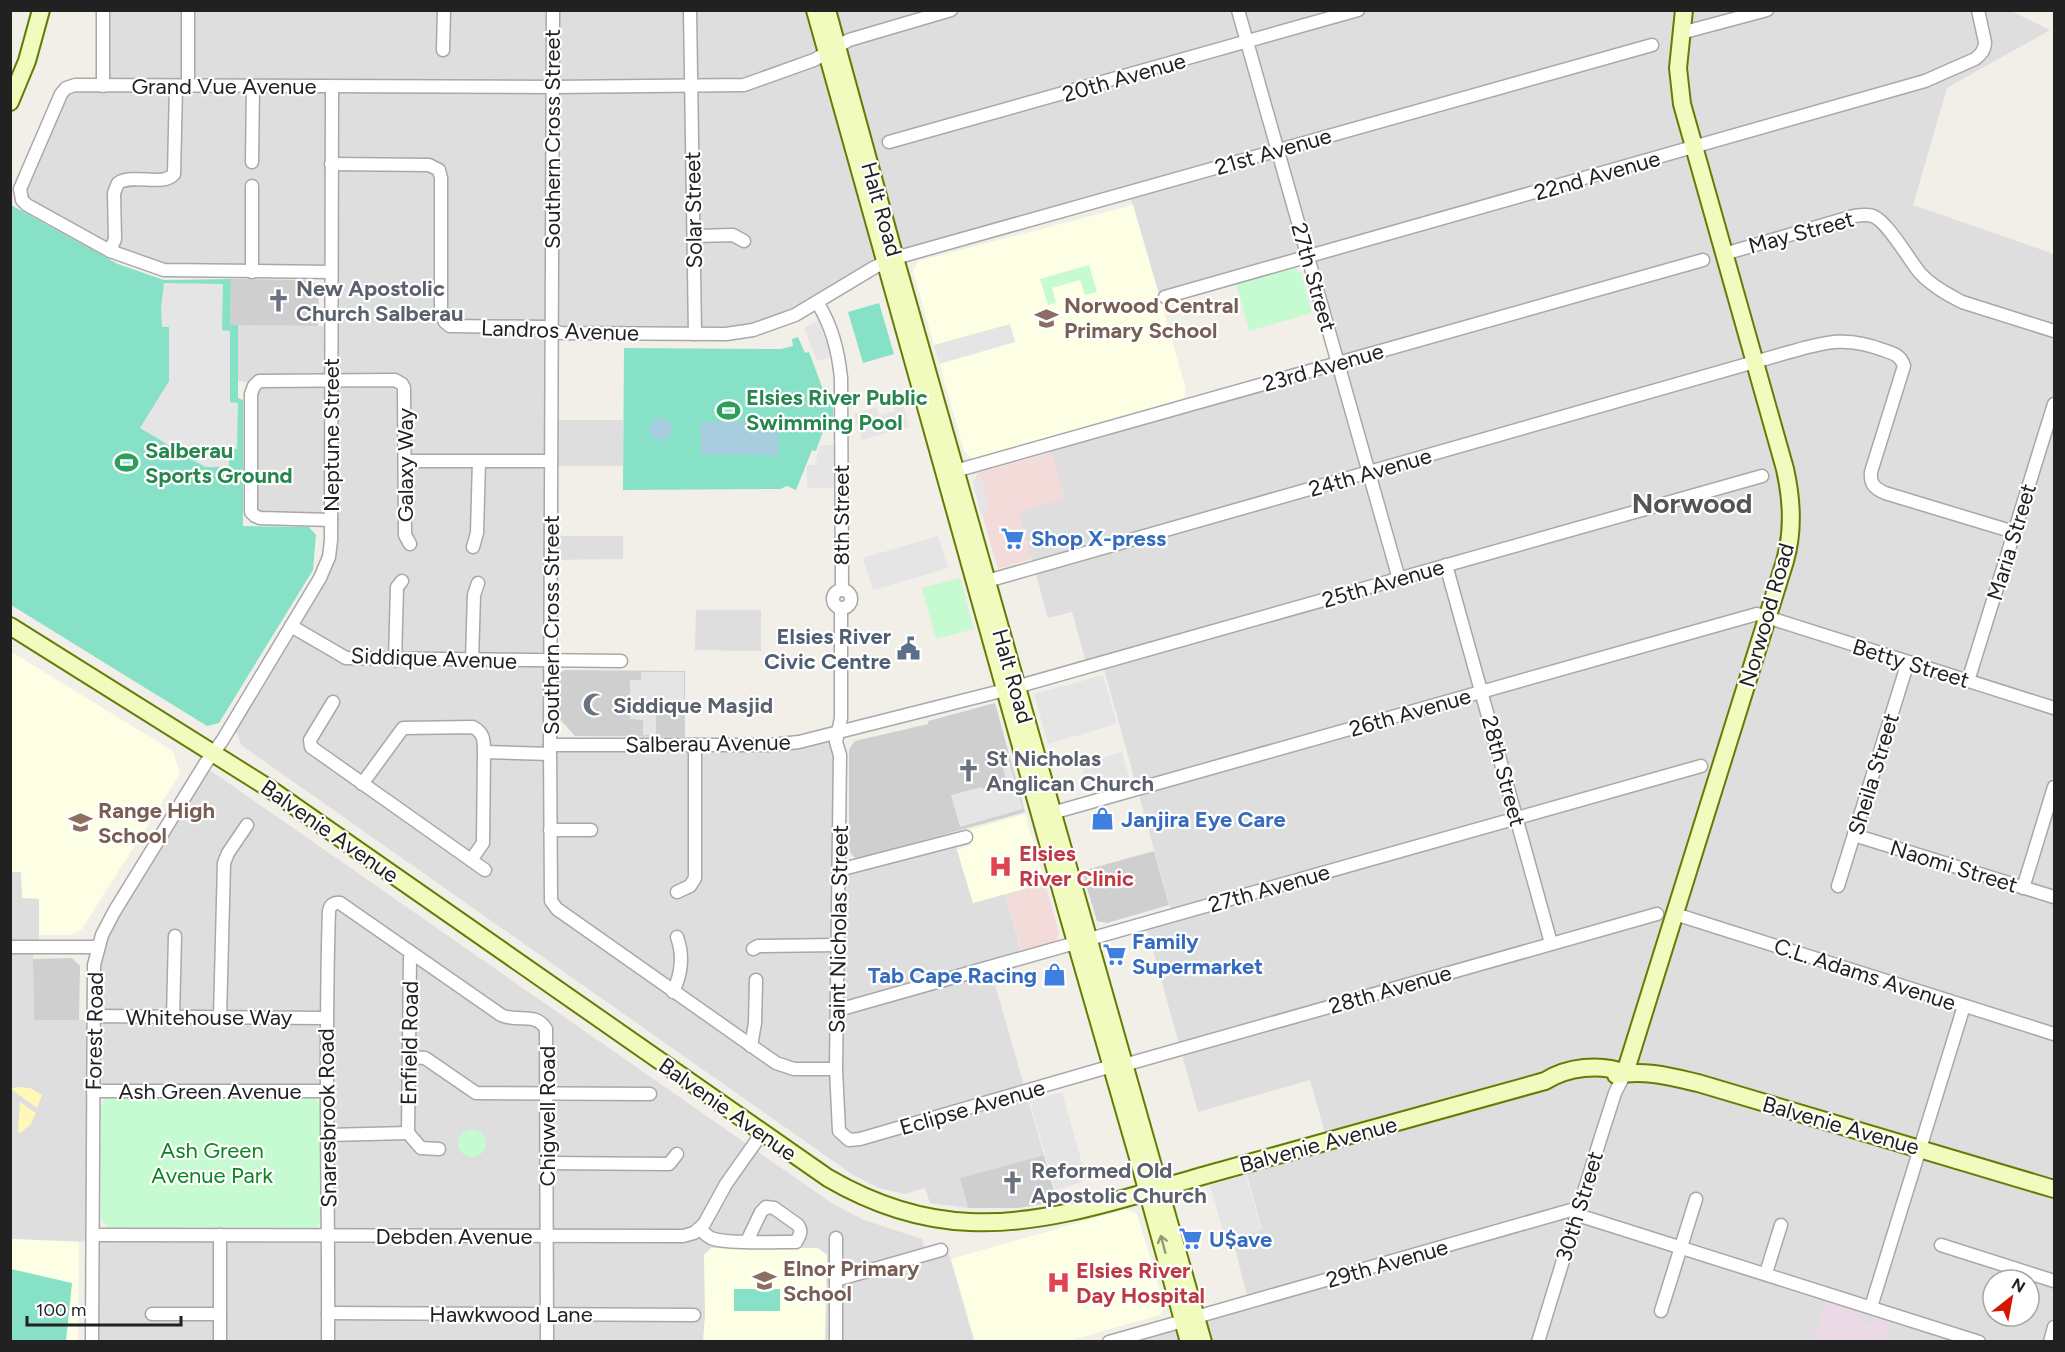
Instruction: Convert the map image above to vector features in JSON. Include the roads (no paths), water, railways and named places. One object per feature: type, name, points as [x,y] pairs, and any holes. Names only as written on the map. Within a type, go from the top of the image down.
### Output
[{"type":"street","points":[[10,102],[27,61],[41,10]]},
{"type":"street","points":[[103,10],[103,86]]},
{"type":"street","points":[[110,251],[115,239],[114,193],[118,183],[127,179],[167,179],[174,174],[188,10]]},
{"type":"street","points":[[443,50],[444,10]]},
{"type":"street","name":"Southern Cross Street","points":[[553,10],[550,660],[550,891],[552,901],[557,909],[673,992],[784,1066],[805,1070],[836,1069]]},
{"type":"street","name":"Solar Street","points":[[690,10],[695,334]]},
{"type":"street","name":"Halt Road","points":[[815,10],[831,50],[1010,688],[1154,1189],[1189,1319],[1189,1341]]},
{"type":"street","name":"Halt Road","points":[[827,10],[831,50]]},
{"type":"street","name":"Grand Vue Avenue","points":[[331,272],[171,271],[157,268],[110,251],[27,206],[20,193],[63,91],[75,86],[691,87],[747,85],[802,66],[858,37],[951,10]]},
{"type":"street","name":"27th Street","points":[[1238,10],[1399,579]]},
{"type":"street","name":"20th Avenue","points":[[889,142],[1358,10]]},
{"type":"street","name":"Norwood Road","points":[[1625,1073],[1789,542],[1791,500],[1785,469],[1682,104],[1678,83],[1678,52],[1684,10]]},
{"type":"street","points":[[1681,33],[1767,10]]},
{"type":"street","name":"22nd Avenue","points":[[1165,297],[1912,86],[1975,60],[1981,55],[1985,47],[1978,10]]},
{"type":"street","name":"21st Avenue","points":[[890,260],[1652,45]]},
{"type":"street","points":[[252,162],[253,86]]},
{"type":"street","name":"Neptune Street","points":[[214,752],[327,564],[330,548],[332,87]]},
{"type":"street","name":"Landros Avenue","points":[[332,164],[429,165],[436,168],[441,178],[441,314],[445,322],[454,327],[543,327],[561,333],[726,334],[760,328],[781,321],[890,260]]},
{"type":"street","points":[[252,186],[252,272]]},
{"type":"street","name":"May Street","points":[[1724,254],[1854,216],[1873,216],[1883,223],[1920,273],[1934,286],[1970,304],[2055,331]]},
{"type":"street","points":[[694,236],[733,235],[744,241]]},
{"type":"street","name":"23rd Avenue","points":[[950,473],[1703,260]]},
{"type":"street","name":"8th Street","points":[[817,302],[824,313],[837,346],[841,378],[842,590],[836,592],[832,597],[836,606],[841,608],[841,718],[838,732]]},
{"type":"street","name":"24th Avenue","points":[[987,581],[1754,362],[1842,340],[1862,343],[1900,357],[1904,366],[1871,472],[1872,484],[1878,490],[2014,532]]},
{"type":"street","name":"Galaxy Way","points":[[331,519],[260,518],[253,514],[250,507],[251,394],[254,386],[263,380],[395,380],[402,384],[406,461],[405,536],[410,544]]},
{"type":"street","name":"Maria Street","points":[[1968,681],[2055,404]]},
{"type":"street","points":[[406,461],[551,461]]},
{"type":"street","points":[[473,547],[477,533],[478,461]]},
{"type":"street","name":"Halt Road","points":[[950,473],[987,581],[1010,688],[1052,813],[1082,941]]},
{"type":"street","name":"25th Avenue","points":[[1010,688],[1762,476]]},
{"type":"street","name":"28th Street","points":[[1446,565],[1551,943]]},
{"type":"street","points":[[395,660],[397,587],[402,581]]},
{"type":"street","points":[[472,660],[474,595],[478,584]]},
{"type":"street","name":"26th Avenue","points":[[1052,813],[1757,614],[1767,617]]},
{"type":"street","name":"Betty Street","points":[[1767,617],[2055,708]]},
{"type":"street","name":"Balvenie Avenue","points":[[10,626],[270,789],[828,1178],[881,1204],[945,1220],[970,1222],[1005,1222],[1044,1217],[1545,1081],[1565,1072],[1607,1067],[1625,1073],[1650,1074],[1698,1083],[2055,1189]]},
{"type":"street","name":"Siddique Avenue","points":[[291,626],[346,658],[621,661]]},
{"type":"street","name":"Sheila Street","points":[[1838,886],[1908,662]]},
{"type":"street","name":"Salberau Avenue","points":[[484,752],[785,744],[1010,688]]},
{"type":"street","points":[[333,702],[310,740],[311,747],[485,870]]},
{"type":"street","points":[[362,784],[403,728],[473,727],[480,731],[484,739],[483,843],[471,860]]},
{"type":"street","name":"Saint Nicholas Street","points":[[837,1126],[840,755],[836,742],[838,732]]},
{"type":"street","points":[[677,892],[690,886],[694,878],[695,745]]},
{"type":"street","name":"Forest Road","points":[[92,1341],[94,965],[98,947],[114,912],[214,752]]},
{"type":"street","name":"27th Avenue","points":[[838,1010],[1701,766]]},
{"type":"street","points":[[2024,888],[2055,787]]},
{"type":"street","points":[[220,1017],[224,863],[247,825]]},
{"type":"street","points":[[550,830],[591,830]]},
{"type":"street","name":"Naomi Street","points":[[1854,835],[2055,897]]},
{"type":"street","points":[[839,870],[966,837]]},
{"type":"street","name":"Chigwell Road","points":[[340,903],[501,1016],[531,1018],[542,1023],[547,1033],[547,1341]]},
{"type":"street","name":"Snaresbrook Road","points":[[328,1341],[329,1235],[325,1018],[328,911],[333,904],[340,903]]},
{"type":"street","name":"28th Avenue","points":[[1118,1066],[1657,914]]},
{"type":"street","name":"C.L. Adams Avenue","points":[[1674,914],[2055,1034]]},
{"type":"street","points":[[173,1017],[175,936]]},
{"type":"street","points":[[673,992],[680,978],[681,949],[677,937]]},
{"type":"street","points":[[753,949],[758,946],[838,945]]},
{"type":"street","points":[[10,947],[98,947]]},
{"type":"street","name":"Enfield Road","points":[[413,954],[410,958],[408,1133],[421,1148],[439,1149]]},
{"type":"street","points":[[751,1046],[755,1023],[756,980]]},
{"type":"street","points":[[1871,1307],[1964,1006]]},
{"type":"street","name":"Whitehouse Way","points":[[93,1016],[325,1018]]},
{"type":"street","points":[[410,1057],[425,1059],[476,1093],[650,1094]]},
{"type":"street","name":"Eclipse Avenue","points":[[837,1126],[849,1140],[860,1139],[1118,1066]]},
{"type":"street","name":"30th Street","points":[[1538,1341],[1615,1093],[1625,1073]]},
{"type":"street","name":"Ash Green Avenue","points":[[93,1091],[326,1091]]},
{"type":"street","name":"Enfield Road","points":[[327,1135],[408,1133]]},
{"type":"street","points":[[747,1241],[709,1238],[700,1229],[726,1184],[762,1133]]},
{"type":"street","points":[[547,1162],[669,1164],[677,1154]]},
{"type":"street","points":[[1661,1311],[1696,1199]]},
{"type":"street","name":"29th Avenue","points":[[1109,1341],[1571,1210],[1578,1214]]},
{"type":"street","points":[[1578,1214],[1979,1341]]},
{"type":"street","points":[[1766,1273],[1782,1225]]},
{"type":"street","name":"Debden Avenue","points":[[93,1234],[683,1236],[700,1229]]},
{"type":"street","points":[[220,1235],[220,1341]]},
{"type":"street","points":[[836,1238],[836,1341]]},
{"type":"street","points":[[1941,1245],[2055,1281]]},
{"type":"street","points":[[836,1280],[941,1250]]},
{"type":"street","name":"Hawkwood Lane","points":[[328,1313],[694,1314]]},
{"type":"street","points":[[152,1314],[220,1314]]},
{"type":"street","name":"Halt Road","points":[[1189,1319],[1203,1341]]},
{"type":"street","points":[[2050,1341],[2055,1327]]},
{"type":"water","points":[[661,418],[669,421],[672,429],[669,437],[661,440],[653,437],[650,429],[653,421]]},
{"type":"water","points":[[701,422],[779,422],[778,455],[701,454]]},
{"type":"place","name":"New Apostolic Church Salberau","points":[[278,301]]},
{"type":"place","name":"Norwood Central Primary School","points":[[1046,318]]},
{"type":"place","name":"Elsies River Public Swimming Pool","points":[[728,410]]},
{"type":"place","name":"Salberau Sports Ground","points":[[127,463]]},
{"type":"place","name":"Shop X-press","points":[[1013,538]]},
{"type":"place","name":"Elsies River Civic Centre","points":[[909,649]]},
{"type":"place","name":"Siddique Masjid","points":[[595,705]]},
{"type":"place","name":"St Nicholas Anglican Church","points":[[968,771]]},
{"type":"place","name":"Janjira Eye Care","points":[[1103,819]]},
{"type":"place","name":"Range High School","points":[[80,823]]},
{"type":"place","name":"Elsies River Clinic","points":[[1001,866]]},
{"type":"place","name":"Family Supermarket","points":[[1114,954]]},
{"type":"place","name":"Tab Cape Racing","points":[[1055,975]]},
{"type":"place","name":"Reformed Old Apostolic Church","points":[[1013,1183]]},
{"type":"place","name":"U$ave","points":[[1191,1239]]},
{"type":"place","name":"Elnor Primary School","points":[[765,1281]]},
{"type":"place","name":"Elsies River Day Hospital","points":[[1058,1283]]},
{"type":"district","name":"Norwood","points":[[1692,503]]},
{"type":"park label","name":"Ash Green Avenue Park","points":[[212,1162]]}]
